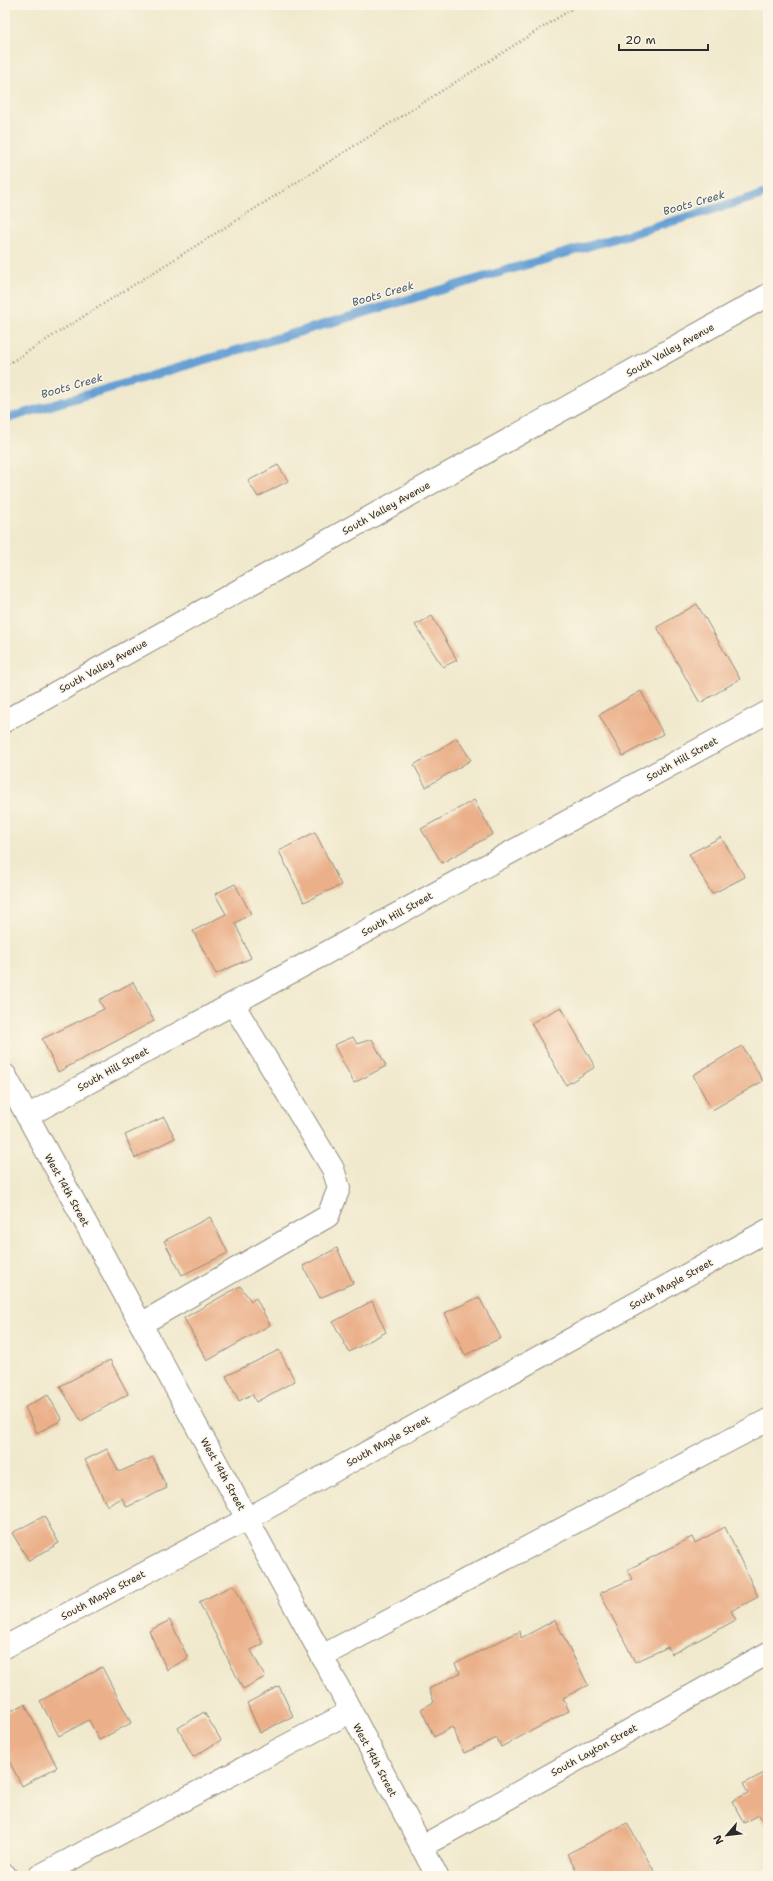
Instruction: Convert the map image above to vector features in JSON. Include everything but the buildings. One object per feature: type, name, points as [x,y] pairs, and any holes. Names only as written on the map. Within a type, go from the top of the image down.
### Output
[{"type":"street","name":"South Valley Avenue","points":[[5,721],[768,295]]},
{"type":"street","name":"South Hill Street","points":[[27,1116],[768,712]]},
{"type":"street","points":[[140,1324],[328,1216],[339,1188],[333,1169],[233,1004]]},
{"type":"street","name":"West 14th Street","points":[[5,1075],[322,1656],[437,1876]]},
{"type":"street","name":"South Maple Street","points":[[5,1647],[247,1519],[768,1230]]},
{"type":"street","points":[[322,1656],[768,1420]]},
{"type":"street","name":"South Layton Street","points":[[421,1847],[768,1653]]},
{"type":"street","points":[[40,1876],[350,1712]]},
{"type":"path","points":[[5,366],[578,5]]},
{"type":"waterway","name":"Boots Creek","points":[[5,419],[768,193]]}]
